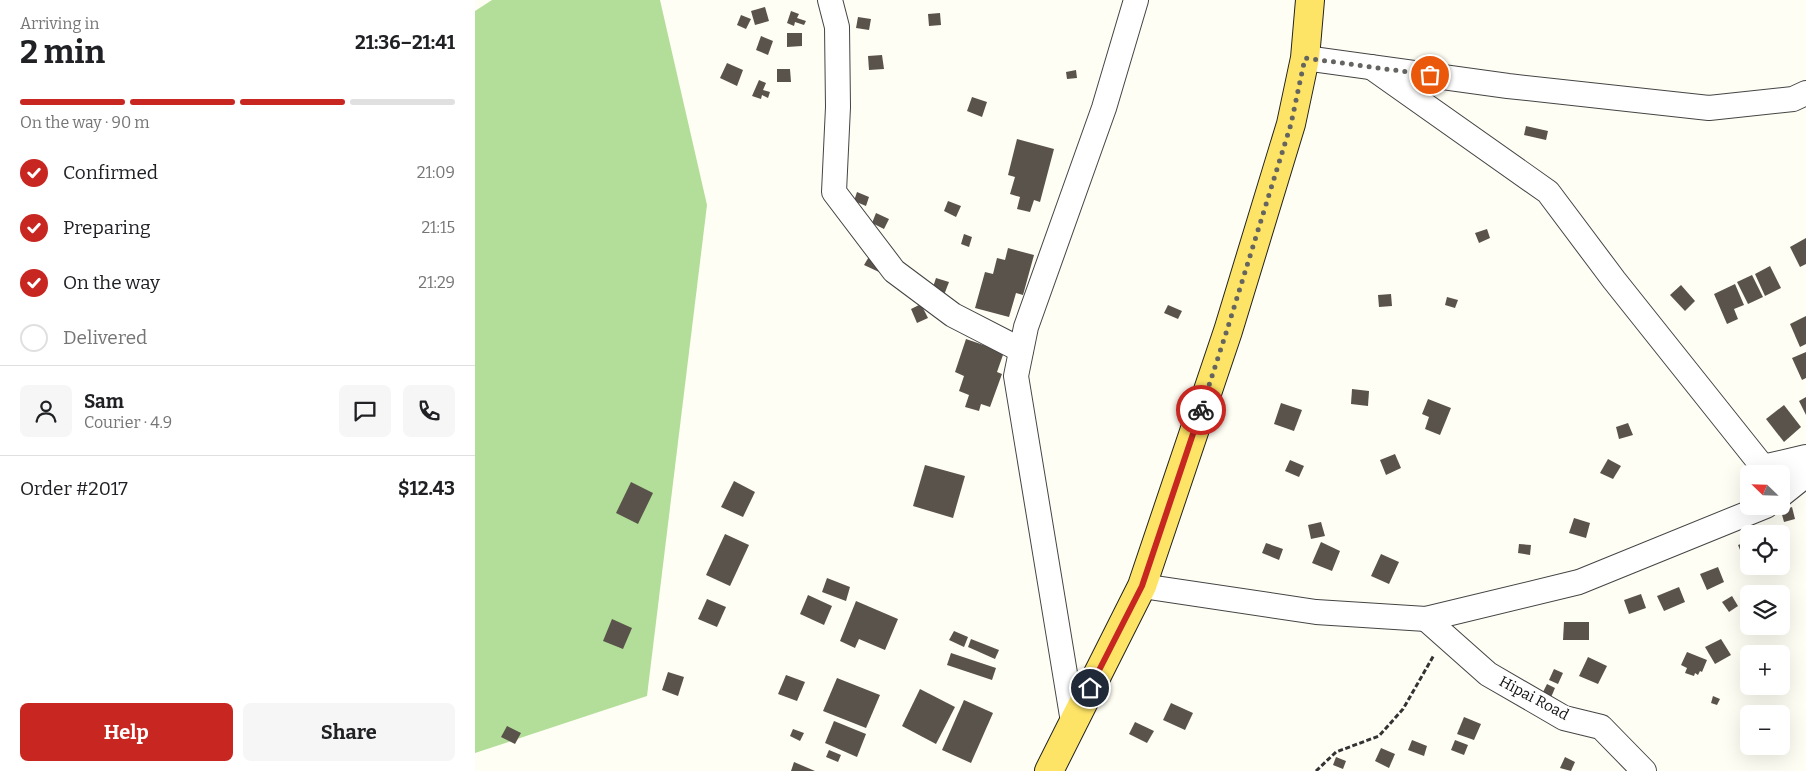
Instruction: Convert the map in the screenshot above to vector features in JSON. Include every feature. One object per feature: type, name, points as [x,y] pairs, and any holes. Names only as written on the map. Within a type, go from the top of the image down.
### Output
[{"type":"main road","points":[[1049,771],[1142,586],[1236,302],[1291,124],[1305,58],[1305,4]]},
{"type":"street","points":[[830,0],[837,27],[838,107],[834,192],[894,271],[953,315],[1021,350]]},
{"type":"street","points":[[1073,722],[1016,376],[1026,327],[1104,108],[1136,0]]},
{"type":"street","points":[[1305,58],[1509,86],[1709,108],[1802,97]]},
{"type":"street","points":[[1371,67],[1548,192],[1614,280],[1763,467],[1806,457]]},
{"type":"street","points":[[1790,488],[1806,475]]},
{"type":"street","points":[[1142,586],[1316,612],[1426,619],[1579,582],[1744,515]]},
{"type":"street","name":"Hipai Road","points":[[1426,619],[1488,674],[1564,718],[1601,727],[1644,771]]},
{"type":"path","points":[[1315,771],[1336,752],[1379,736],[1403,709],[1435,654],[1426,619]]},
{"type":"green space","points":[[492,0],[660,0],[707,205],[647,696],[475,753],[475,11]]},
{"type":"building","points":[[765,7],[769,21],[755,25],[751,11]]},
{"type":"building","points":[[791,11],[799,14],[797,18],[806,21],[804,25],[795,22],[794,26],[787,23]]},
{"type":"building","points":[[940,13],[941,25],[929,26],[928,14]]},
{"type":"building","points":[[741,15],[751,19],[746,29],[737,25]]},
{"type":"building","points":[[858,17],[871,19],[869,30],[856,28]]},
{"type":"building","points":[[787,33],[802,33],[802,46],[787,47]]},
{"type":"building","points":[[761,36],[773,41],[768,55],[756,50]]},
{"type":"building","points":[[882,55],[884,69],[869,70],[868,56]]},
{"type":"building","points":[[727,63],[743,70],[737,86],[720,78]]},
{"type":"building","points":[[777,69],[790,69],[791,82],[777,82]]},
{"type":"building","points":[[1076,70],[1077,78],[1067,79],[1066,72]]},
{"type":"building","points":[[759,80],[766,83],[763,90],[770,92],[768,98],[762,95],[761,99],[752,96]]},
{"type":"building","points":[[972,97],[987,102],[982,117],[967,111]]},
{"type":"building","points":[[1526,126],[1548,131],[1546,140],[1524,135]]},
{"type":"building","points":[[1017,139],[1054,149],[1040,202],[1034,200],[1030,212],[1017,209],[1020,197],[1010,194],[1015,177],[1008,175]]},
{"type":"building","points":[[857,192],[869,197],[866,206],[854,201]]},
{"type":"building","points":[[948,201],[961,206],[956,217],[944,211]]},
{"type":"building","points":[[876,213],[889,219],[884,229],[872,223]]},
{"type":"building","points":[[1487,229],[1490,238],[1479,243],[1475,233]]},
{"type":"building","points":[[964,234],[972,237],[969,247],[961,244]]},
{"type":"building","points":[[1806,238],[1806,264],[1800,267],[1790,247]]},
{"type":"building","points":[[1008,248],[1034,255],[1023,295],[1016,293],[1009,317],[975,308],[985,272],[993,274],[997,258],[1005,260]]},
{"type":"building","points":[[870,255],[884,262],[879,272],[864,265]]},
{"type":"building","points":[[1770,266],[1781,288],[1765,296],[1755,274]]},
{"type":"building","points":[[1752,275],[1763,297],[1748,304],[1737,282]]},
{"type":"building","points":[[936,278],[949,282],[944,295],[932,290]]},
{"type":"building","points":[[1735,284],[1744,305],[1734,309],[1738,319],[1727,324],[1714,294]]},
{"type":"building","points":[[1681,285],[1695,301],[1685,311],[1670,295]]},
{"type":"building","points":[[1391,294],[1392,306],[1379,307],[1378,295]]},
{"type":"building","points":[[1447,297],[1458,300],[1455,308],[1445,305]]},
{"type":"building","points":[[921,304],[928,318],[917,323],[911,309]]},
{"type":"building","points":[[1168,305],[1182,311],[1178,319],[1164,313]]},
{"type":"building","points":[[1806,316],[1806,344],[1800,347],[1790,324]]},
{"type":"building","points":[[966,339],[1004,352],[997,372],[1002,374],[990,407],[981,404],[979,411],[965,407],[969,395],[959,391],[964,376],[955,372]]},
{"type":"building","points":[[1806,352],[1806,378],[1802,380],[1792,358]]},
{"type":"building","points":[[1352,389],[1369,391],[1368,406],[1351,404]]},
{"type":"building","points":[[1806,397],[1806,415],[1799,401]]},
{"type":"building","points":[[1428,399],[1451,408],[1440,435],[1425,429],[1429,417],[1422,414]]},
{"type":"building","points":[[1281,403],[1302,410],[1294,431],[1274,424]]},
{"type":"building","points":[[1784,405],[1801,427],[1784,442],[1766,419]]},
{"type":"building","points":[[1628,423],[1633,435],[1619,439],[1616,427]]},
{"type":"building","points":[[1395,454],[1401,468],[1386,475],[1380,460]]},
{"type":"building","points":[[1608,459],[1621,466],[1613,479],[1600,473]]},
{"type":"building","points":[[1290,460],[1304,466],[1299,477],[1285,471]]},
{"type":"building","points":[[925,465],[965,476],[953,518],[913,506]]},
{"type":"building","points":[[734,481],[755,492],[743,517],[721,507]]},
{"type":"building","points":[[631,482],[653,493],[638,524],[616,513]]},
{"type":"building","points":[[1792,507],[1795,519],[1784,522],[1782,515],[1790,515],[1790,508]]},
{"type":"building","points":[[1574,518],[1590,523],[1586,538],[1569,533]]},
{"type":"building","points":[[1321,522],[1325,536],[1311,539],[1308,525]]},
{"type":"building","points":[[725,534],[749,545],[730,586],[706,575]]},
{"type":"building","points":[[1321,542],[1340,551],[1332,571],[1312,563]]},
{"type":"building","points":[[1266,543],[1283,549],[1279,560],[1262,553]]},
{"type":"building","points":[[1519,544],[1531,545],[1530,555],[1518,553]]},
{"type":"building","points":[[1381,554],[1399,562],[1389,584],[1371,576]]},
{"type":"building","points":[[1718,567],[1724,582],[1707,590],[1700,574]]},
{"type":"building","points":[[827,578],[850,587],[846,601],[822,592]]},
{"type":"building","points":[[1679,587],[1685,602],[1664,611],[1657,596]]},
{"type":"building","points":[[1641,594],[1646,608],[1629,614],[1624,600]]},
{"type":"building","points":[[808,595],[832,606],[824,625],[800,614]]},
{"type":"building","points":[[1732,596],[1738,606],[1729,612],[1722,602]]},
{"type":"building","points":[[707,599],[726,607],[717,627],[698,619]]},
{"type":"building","points":[[856,601],[898,619],[885,650],[859,639],[855,648],[840,641]]},
{"type":"building","points":[[612,619],[632,628],[623,649],[603,641]]},
{"type":"building","points":[[1564,622],[1589,622],[1589,640],[1563,640]]},
{"type":"building","points":[[954,631],[968,637],[964,647],[949,640]]},
{"type":"building","points":[[971,639],[999,650],[995,659],[968,647]]},
{"type":"building","points":[[1721,639],[1731,655],[1715,664],[1705,647]]},
{"type":"building","points":[[1687,652],[1707,660],[1702,672],[1700,671],[1698,675],[1695,673],[1694,676],[1685,673],[1687,668],[1681,665]]},
{"type":"building","points":[[951,653],[996,668],[992,680],[947,665]]},
{"type":"building","points":[[1588,657],[1607,666],[1598,684],[1579,676]]},
{"type":"building","points":[[1554,669],[1563,673],[1558,684],[1549,680]]},
{"type":"building","points":[[668,672],[684,677],[678,696],[662,690]]},
{"type":"building","points":[[786,675],[805,682],[797,701],[778,694]]},
{"type":"building","points":[[837,678],[880,695],[866,728],[823,711]]},
{"type":"building","points":[[1547,684],[1555,688],[1549,702],[1540,698]]},
{"type":"building","points":[[920,689],[955,707],[936,744],[902,726]]},
{"type":"building","points":[[1713,696],[1720,699],[1717,705],[1711,703]]},
{"type":"building","points":[[964,700],[993,713],[971,763],[942,750]]},
{"type":"building","points":[[1171,703],[1193,713],[1185,730],[1163,720]]},
{"type":"building","points":[[1464,717],[1481,724],[1474,740],[1457,734]]},
{"type":"building","points":[[834,721],[866,734],[857,757],[825,743]]},
{"type":"building","points":[[1135,722],[1154,731],[1147,743],[1129,734]]},
{"type":"building","points":[[507,726],[521,733],[515,744],[501,737]]},
{"type":"building","points":[[793,729],[804,733],[800,741],[790,736]]},
{"type":"building","points":[[1412,740],[1427,746],[1424,756],[1408,750]]},
{"type":"building","points":[[1455,740],[1468,745],[1464,755],[1451,750]]},
{"type":"building","points":[[1381,748],[1395,754],[1389,768],[1375,761]]},
{"type":"building","points":[[829,750],[841,755],[838,762],[826,757]]},
{"type":"building","points":[[1336,757],[1346,761],[1343,769],[1333,765]]},
{"type":"building","points":[[1565,757],[1575,762],[1571,771],[1560,768]]},
{"type":"building","points":[[794,762],[815,771],[791,771]]},
{"type":"way so far","points":[[1201,410],[1291,124],[1305,58],[1430,75]]},
{"type":"route","points":[[1090,688],[1142,586],[1201,410]]}]
